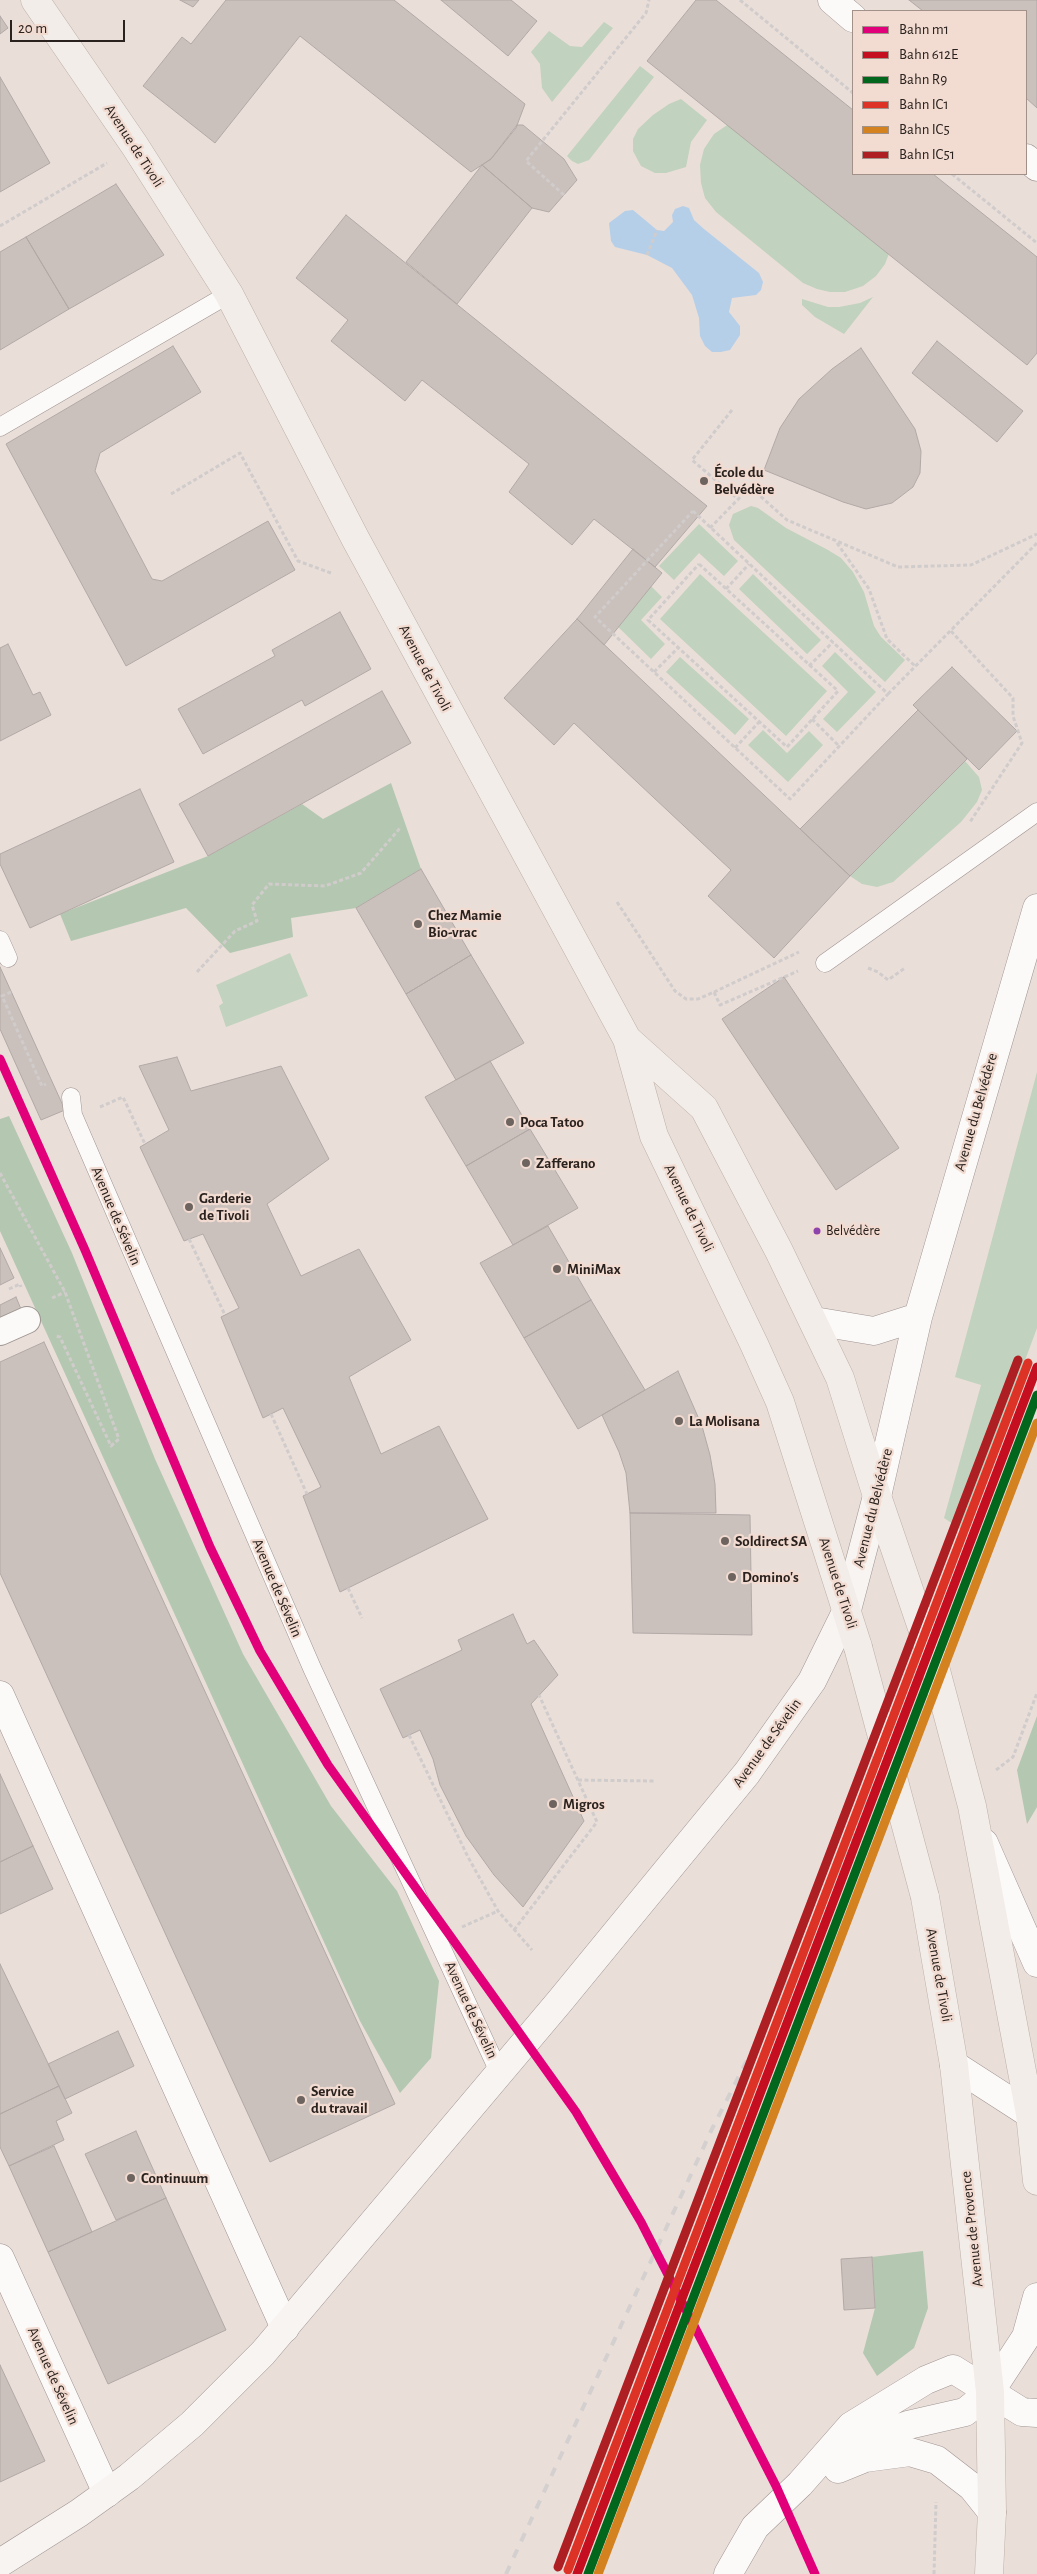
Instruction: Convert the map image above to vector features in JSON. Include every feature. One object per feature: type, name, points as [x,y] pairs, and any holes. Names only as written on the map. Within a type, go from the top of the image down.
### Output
[{"type":"main road","name":"Avenue de Tivoli","points":[[35,0],[135,146],[229,294],[360,547],[627,1039],[654,1136],[750,1335],[780,1402],[847,1610],[925,1897],[954,2065]]},
{"type":"main road","name":"Avenue de Tivoli","points":[[627,1039],[704,1108],[814,1321],[840,1378],[877,1496],[934,1663],[976,1824],[1033,2118]]},
{"type":"main road","name":"Avenue du Belvédère","points":[[847,1610],[877,1496]]},
{"type":"main road","name":"Avenue de Sévelin","points":[[0,2563],[107,2493],[192,2424],[285,2328],[747,1773],[812,1681],[847,1610]]},
{"type":"main road","name":"Avenue de Provence","points":[[954,2065],[990,2392],[992,2512],[990,2574]]},
{"type":"main road","points":[[1033,2118],[1037,2182]]},
{"type":"street","points":[[832,0],[852,17]]},
{"type":"street","points":[[1027,159],[1037,167]]},
{"type":"street","name":"Avenue du Belvédère","points":[[877,1496],[918,1317],[1037,908]]},
{"type":"street","points":[[814,1321],[874,1331],[918,1317]]},
{"type":"street","points":[[0,1332],[27,1320]]},
{"type":"street","points":[[0,1695],[7,1727],[285,2328]]},
{"type":"street","name":"Avenue de Tivoli","points":[[976,1824],[1037,1962]]},
{"type":"street","points":[[954,2065],[1033,2118]]},
{"type":"street","name":"Avenue de Sévelin","points":[[0,2258],[107,2493]]},
{"type":"street","points":[[800,2484],[860,2442],[908,2424],[965,2412],[990,2392],[1026,2337],[1037,2297]]},
{"type":"street","points":[[728,2574],[755,2527],[800,2484],[851,2426],[926,2380],[953,2369],[1022,2412],[1037,2414]]},
{"type":"street","points":[[800,2484],[865,2458],[910,2452],[937,2460],[972,2487],[992,2512]]},
{"type":"lane","points":[[0,427],[229,294]]},
{"type":"lane","points":[[825,963],[1037,812]]},
{"type":"lane","points":[[0,940],[8,958]]},
{"type":"lane","name":"Avenue de Sévelin","points":[[71,1097],[73,1115],[312,1668],[500,2072]]},
{"type":"path","points":[[564,195],[526,161],[646,13],[649,0]]},
{"type":"path","points":[[740,0],[852,92]]},
{"type":"path","points":[[0,226],[109,161]]},
{"type":"path","points":[[953,175],[1037,243]]},
{"type":"path","points":[[647,255],[657,230]]},
{"type":"path","points":[[732,410],[692,460],[738,499]]},
{"type":"path","points":[[171,494],[240,453],[298,561],[331,573]]},
{"type":"path","points":[[710,528],[750,487],[787,520],[837,543],[898,567],[971,565],[1037,534]]},
{"type":"path","points":[[888,694],[693,511],[595,617],[790,799],[888,694],[1037,543]]},
{"type":"path","points":[[837,543],[869,589],[887,640],[916,667]]},
{"type":"path","points":[[699,564],[726,589],[838,691],[787,747],[648,620],[699,564]]},
{"type":"path","points":[[726,589],[749,564]]},
{"type":"path","points":[[951,630],[1013,698],[1013,716],[1022,743],[979,811],[967,825]]},
{"type":"path","points":[[809,666],[832,642]]},
{"type":"path","points":[[654,672],[678,648]]},
{"type":"path","points":[[812,719],[840,746]]},
{"type":"path","points":[[735,748],[759,722]]},
{"type":"path","points":[[197,972],[235,931],[257,921],[252,905],[269,884],[325,886],[361,873],[401,827]]},
{"type":"path","points":[[617,902],[675,992],[686,999],[698,999],[806,948]]},
{"type":"path","points":[[714,992],[720,1005],[790,973],[825,963],[861,966],[878,972],[888,980],[905,968]]},
{"type":"path","points":[[11,992],[2,996],[42,1086],[52,1082]]},
{"type":"path","points":[[73,1115],[88,1113],[123,1097],[145,1144]]},
{"type":"path","points":[[0,1174],[65,1292],[119,1439],[111,1446],[60,1337],[42,1335],[34,1316],[27,1320]]},
{"type":"path","points":[[189,1239],[225,1315]]},
{"type":"path","points":[[56,1296],[65,1292]]},
{"type":"path","points":[[271,1414],[307,1494]]},
{"type":"path","points":[[348,1588],[362,1618]]},
{"type":"path","points":[[1000,1769],[1013,1757],[1037,1693]]},
{"type":"path","points":[[514,1930],[597,1822],[539,1695]]},
{"type":"path","points":[[409,1735],[468,1857],[498,1911],[532,1950]]},
{"type":"path","points":[[578,1780],[654,1781]]},
{"type":"path","points":[[454,1931],[498,1911]]},
{"type":"path","points":[[934,2574],[936,2500]]},
{"type":"green space","points":[[604,22],[613,28],[552,102],[542,88],[540,64],[531,52],[549,31],[570,46],[582,47]]},
{"type":"green space","points":[[640,66],[654,77],[589,160],[578,164],[572,161],[567,156]]},
{"type":"green space","points":[[681,99],[707,120],[691,142],[686,167],[666,173],[655,173],[641,166],[633,151],[633,139],[638,129],[653,115],[669,104]]},
{"type":"green space","points":[[739,117],[890,251],[885,264],[876,276],[863,286],[845,292],[830,292],[817,289],[803,283],[716,212],[705,198],[701,183],[700,165],[704,149],[714,134]]},
{"type":"green space","points":[[873,297],[844,334],[815,317],[802,305],[802,299],[828,307],[839,307],[860,303]]},
{"type":"green space","points":[[751,506],[758,508],[786,528],[841,558],[853,572],[864,592],[874,626],[881,637],[905,660],[885,682],[734,540],[729,525],[733,514]]},
{"type":"green space","points":[[699,524],[738,561],[724,576],[699,553],[674,580],[659,566]]},
{"type":"green space","points":[[700,574],[827,691],[786,736],[660,619]]},
{"type":"green space","points":[[753,574],[821,640],[807,654],[739,589]]},
{"type":"green space","points":[[648,583],[662,597],[641,620],[665,644],[651,659],[612,621]]},
{"type":"green space","points":[[835,652],[876,692],[837,732],[823,719],[848,692],[822,666]]},
{"type":"green space","points":[[680,657],[749,719],[735,735],[666,672]]},
{"type":"green space","points":[[763,730],[787,753],[809,731],[823,745],[788,782],[748,745]]},
{"type":"green space","points":[[965,761],[979,777],[982,790],[977,802],[961,822],[893,882],[877,887],[862,884],[850,876]]},
{"type":"green space","points":[[391,783],[421,869],[356,908],[291,918],[293,937],[230,953],[186,908],[71,941],[60,914],[208,856],[302,804],[323,819]]},
{"type":"green space","points":[[290,953],[308,996],[226,1027],[219,1006],[223,1003],[216,985]]},
{"type":"green space","points":[[1037,1072],[1037,1328],[962,1530],[944,1518],[981,1385],[955,1377]]},
{"type":"green space","points":[[9,1116],[72,1253],[155,1459],[243,1654],[331,1806],[397,1891],[439,1981],[431,2058],[400,2093],[360,2021],[0,1231],[0,1119]]},
{"type":"green space","points":[[1037,1716],[1037,1807],[1027,1824],[1017,1770]]},
{"type":"green space","points":[[923,2251],[928,2308],[914,2348],[877,2376],[863,2353],[875,2308],[872,2257]]},
{"type":"water","points":[[683,206],[689,208],[694,220],[704,229],[759,273],[763,282],[761,290],[756,295],[732,298],[729,312],[740,326],[740,335],[730,350],[712,352],[705,346],[700,336],[699,318],[692,295],[672,268],[647,255],[615,247],[611,241],[609,223],[625,211],[633,210],[657,230],[664,231],[673,222],[672,215],[675,209]]},
{"type":"building","points":[[180,0],[199,0],[193,7]]},
{"type":"building","points":[[226,0],[394,0],[525,104],[516,128],[491,159],[471,172],[300,36],[215,143],[143,86],[182,37],[191,44]]},
{"type":"building","points":[[441,0],[511,0],[537,21],[508,56]]},
{"type":"building","points":[[696,0],[716,0],[852,109],[852,175],[934,175],[1037,257],[1037,353],[1027,365],[647,61]]},
{"type":"building","points":[[909,0],[1037,0],[1037,108],[1027,99],[1027,10],[922,10]]},
{"type":"building","points":[[0,16],[8,28],[0,34]]},
{"type":"building","points":[[0,77],[50,163],[0,192]]},
{"type":"building","points":[[517,125],[523,125],[564,159],[577,180],[549,212],[532,208],[482,165],[491,159]]},
{"type":"building","points":[[482,165],[532,208],[457,304],[406,262]]},
{"type":"building","points":[[116,184],[164,255],[69,309],[26,237]]},
{"type":"building","points":[[346,215],[707,506],[655,567],[594,519],[572,545],[509,492],[529,464],[422,380],[405,401],[331,341],[348,320],[296,278]]},
{"type":"building","points":[[26,237],[69,309],[0,350],[0,252]]},
{"type":"building","points":[[937,341],[1023,411],[997,442],[912,373]]},
{"type":"building","points":[[173,346],[201,392],[100,453],[95,471],[152,579],[162,581],[268,521],[295,570],[126,666],[6,444]]},
{"type":"building","points":[[861,348],[915,429],[921,451],[920,473],[913,487],[892,503],[866,509],[843,502],[764,470],[780,428],[799,399],[832,369]]},
{"type":"building","points":[[633,549],[662,573],[604,645],[577,619]]},
{"type":"building","points":[[340,612],[371,669],[305,706],[302,700],[203,754],[178,709],[275,656],[272,650]]},
{"type":"building","points":[[577,619],[850,876],[774,958],[708,896],[731,870],[574,723],[554,745],[504,698]]},
{"type":"building","points":[[8,644],[33,695],[40,692],[51,715],[0,741],[0,648]]},
{"type":"building","points":[[952,667],[1017,731],[979,770],[913,705]]},
{"type":"building","points":[[382,691],[411,743],[208,856],[179,804]]},
{"type":"building","points":[[918,710],[967,759],[850,876],[800,829]]},
{"type":"building","points":[[140,789],[174,862],[30,928],[0,864],[0,854]]},
{"type":"building","points":[[421,869],[471,955],[406,994],[356,908]]},
{"type":"building","points":[[471,955],[524,1043],[456,1080],[406,994]]},
{"type":"building","points":[[0,967],[65,1110],[41,1120],[0,1029]]},
{"type":"building","points":[[784,977],[899,1148],[836,1190],[722,1019]]},
{"type":"building","points":[[177,1057],[191,1091],[281,1066],[329,1159],[267,1204],[301,1276],[359,1249],[411,1340],[349,1377],[381,1454],[439,1426],[488,1519],[340,1592],[303,1496],[321,1487],[283,1408],[263,1418],[221,1317],[239,1308],[203,1234],[184,1241],[140,1147],[169,1130],[139,1066]]},
{"type":"building","points":[[490,1061],[530,1129],[466,1166],[425,1097]]},
{"type":"building","points":[[530,1129],[578,1208],[513,1245],[466,1166]]},
{"type":"building","points":[[548,1226],[591,1300],[524,1338],[480,1263]]},
{"type":"building","points":[[0,1248],[14,1278],[0,1285]]},
{"type":"building","points":[[16,1297],[23,1314],[0,1324],[0,1305]]},
{"type":"building","points":[[591,1300],[645,1390],[578,1429],[524,1338]]},
{"type":"building","points":[[44,1342],[395,2104],[270,2162],[0,1573],[0,1362]]},
{"type":"building","points":[[678,1371],[702,1426],[710,1455],[715,1484],[716,1513],[630,1513],[626,1473],[619,1452],[602,1415]]},
{"type":"building","points":[[630,1513],[750,1515],[752,1635],[633,1633]]},
{"type":"building","points":[[513,1614],[527,1644],[534,1640],[558,1675],[531,1704],[584,1821],[523,1907],[494,1875],[466,1836],[440,1785],[433,1759],[420,1730],[403,1738],[380,1689],[462,1650],[458,1640]]},
{"type":"building","points":[[0,1774],[33,1846],[0,1862]]},
{"type":"building","points":[[33,1846],[53,1889],[0,1914],[0,1862]]},
{"type":"building","points":[[0,1964],[59,2086],[0,2114]]},
{"type":"building","points":[[118,2031],[134,2066],[65,2099],[48,2064]]},
{"type":"building","points":[[59,2086],[72,2113],[56,2121],[64,2140],[9,2166],[0,2147],[0,2114]]},
{"type":"building","points":[[136,2131],[166,2198],[116,2220],[85,2154]]},
{"type":"building","points":[[54,2146],[92,2232],[48,2252],[9,2166]]},
{"type":"building","points":[[166,2198],[226,2330],[108,2384],[48,2252]]},
{"type":"building","points":[[872,2257],[875,2308],[844,2310],[841,2259]]},
{"type":"building","points":[[0,2365],[45,2461],[0,2482]]},
{"type":"railway","points":[[506,2574],[712,2129],[793,1970],[837,1874],[908,1706]]},
{"type":"rail line","name":"m1","points":[[0,1059],[85,1250],[210,1547],[260,1651],[328,1765],[576,2112],[641,2222],[776,2486],[815,2574]]},
{"type":"rail line","name":"IC51","points":[[558,2567],[1018,1360]]},
{"type":"rail line","name":"IC1","points":[[568,2570],[1028,1363]]},
{"type":"rail line","name":"612E","points":[[577,2574],[1037,1367]]},
{"type":"rail line","name":"R9","points":[[588,2574],[1037,1395]]},
{"type":"rail line","name":"IC5","points":[[598,2574],[1037,1423]]},
{"type":"place","name":"École du Belvédère","points":[[704,481]]},
{"type":"place","name":"Chez Mamie Bio-vrac","points":[[418,924]]},
{"type":"place","name":"Poca Tatoo","points":[[510,1122]]},
{"type":"place","name":"Zafferano","points":[[526,1163]]},
{"type":"place","name":"Garderie de Tivoli","points":[[189,1207]]},
{"type":"place","name":"Belvédère","points":[[817,1231]]},
{"type":"place","name":"MiniMax","points":[[557,1269]]},
{"type":"place","name":"La Molisana","points":[[679,1421]]},
{"type":"place","name":"Soldirect SA","points":[[725,1541]]},
{"type":"place","name":"Domino's","points":[[732,1577]]},
{"type":"place","name":"Migros","points":[[553,1804]]},
{"type":"place","name":"Service du travail","points":[[301,2100]]},
{"type":"place","name":"Continuum","points":[[131,2178]]}]
